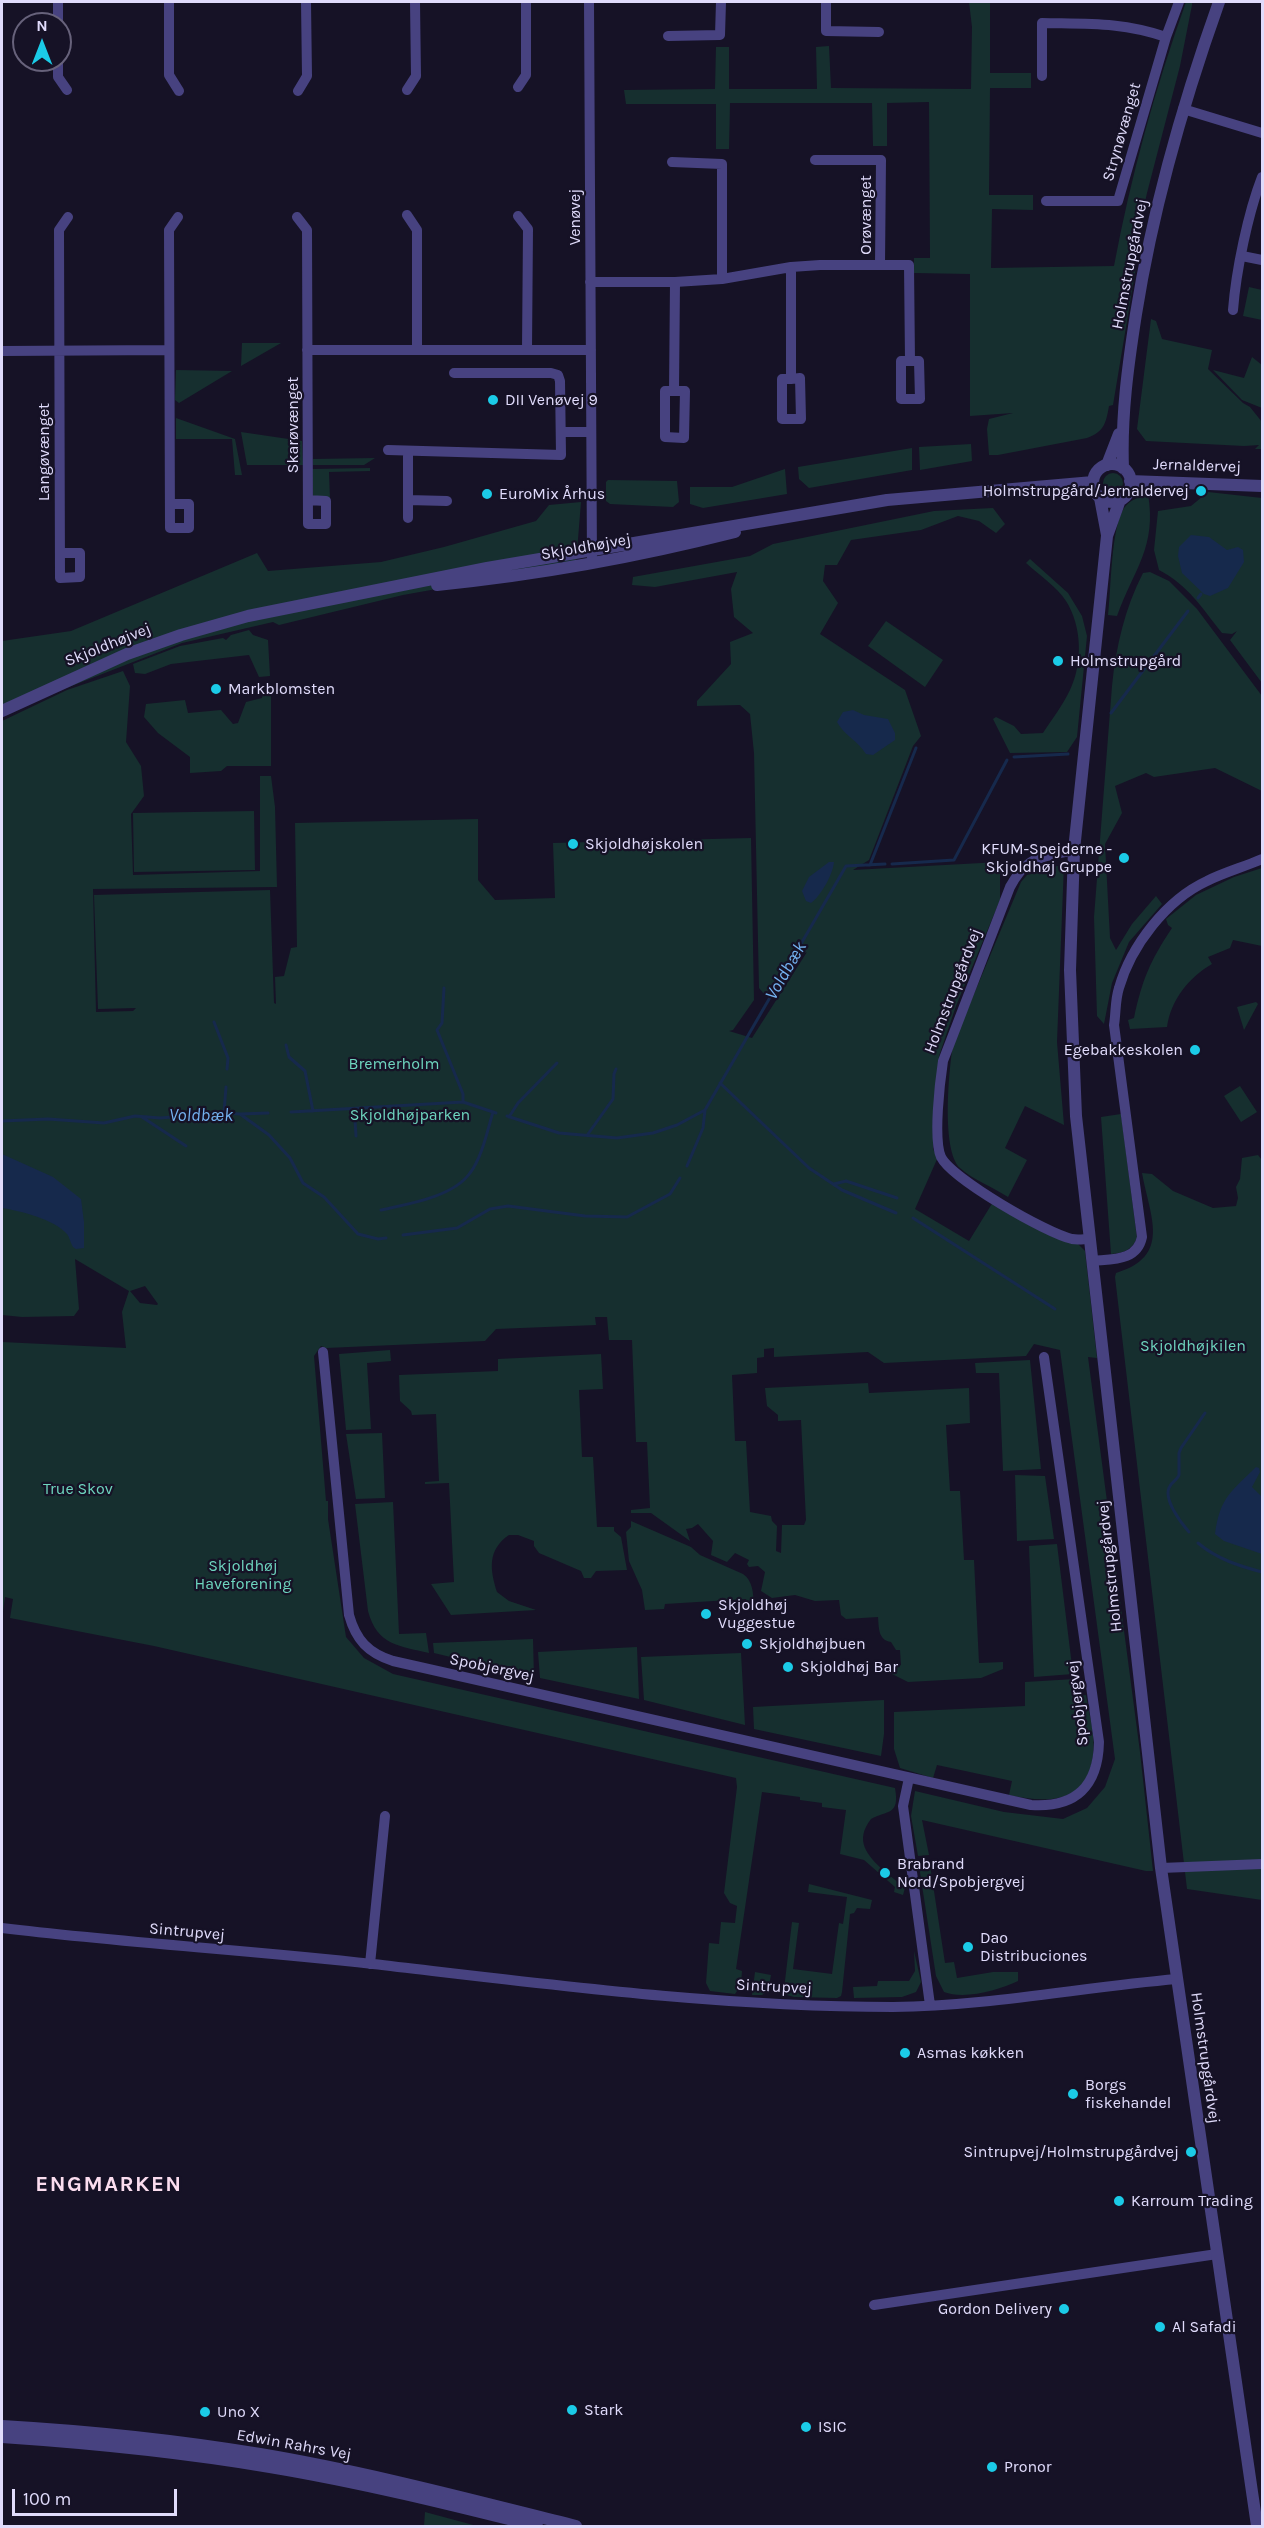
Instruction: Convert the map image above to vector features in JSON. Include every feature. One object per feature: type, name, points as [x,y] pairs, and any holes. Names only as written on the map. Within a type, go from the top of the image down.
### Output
[{"type":"street","points":[[169,2],[169,75],[179,91]]},
{"type":"street","points":[[298,91],[307,76],[306,2]]},
{"type":"street","points":[[407,90],[416,76],[415,2]]},
{"type":"street","points":[[518,87],[526,75],[526,2]]},
{"type":"street","name":"Venøvej","points":[[589,2],[592,563]]},
{"type":"street","points":[[668,36],[720,35],[721,2]]},
{"type":"street","points":[[825,2],[826,31],[879,32]]},
{"type":"street","name":"Strynøvænget","points":[[1046,201],[1118,201],[1166,37],[1179,2]]},
{"type":"street","name":"Holmstrupgårdvej","points":[[1123,468],[1121,427],[1145,262],[1183,109],[1219,2]]},
{"type":"street","points":[[1041,76],[1042,23],[1119,24],[1166,37]]},
{"type":"street","points":[[58,72],[58,77],[67,90]]},
{"type":"street","points":[[1183,109],[1263,133]]},
{"type":"street","name":"Orøvænget","points":[[815,160],[881,160],[880,264]]},
{"type":"street","points":[[672,162],[722,165],[722,279]]},
{"type":"street","points":[[1233,310],[1234,290],[1252,207],[1263,177]]},
{"type":"street","points":[[407,215],[417,230],[417,349]]},
{"type":"street","points":[[518,216],[528,229],[527,349]]},
{"type":"street","name":"Langøvænget","points":[[60,554],[59,230],[68,217]]},
{"type":"street","name":"Skarøvænget","points":[[297,217],[307,230],[308,500]]},
{"type":"street","points":[[170,504],[169,230],[178,218]]},
{"type":"street","points":[[1242,256],[1263,261]]},
{"type":"street","name":"Orøvænget","points":[[590,282],[675,282],[722,279],[791,267],[909,264],[910,361]]},
{"type":"street","points":[[791,267],[791,379]]},
{"type":"street","points":[[674,392],[675,282]]},
{"type":"street","points":[[2,351],[169,350]]},
{"type":"street","points":[[307,350],[591,350]]},
{"type":"street","points":[[388,450],[561,455],[558,375],[551,373],[454,373]]},
{"type":"street","name":"Holmstrupgårdvej","points":[[1107,465],[1121,427]]},
{"type":"street","points":[[561,432],[591,432]]},
{"type":"street","points":[[408,451],[408,518]]},
{"type":"street","points":[[1107,465],[1123,468],[1130,480],[1129,490],[1120,500],[1110,502],[1101,498],[1093,482],[1096,473],[1107,465]]},
{"type":"street","name":"Jernaldervej","points":[[1130,480],[1263,486]]},
{"type":"street","name":"Skjoldhøjvej","points":[[2,711],[127,654],[181,635],[248,616],[487,568],[803,515],[932,495],[1093,482]]},
{"type":"street","name":"Holmstrupgårdvej","points":[[1101,498],[1107,536]]},
{"type":"street","points":[[408,500],[447,501]]},
{"type":"street","name":"Holmstrupgårdvej","points":[[1120,500],[1107,536],[1074,850],[1071,1022],[1076,1116],[1161,1868],[1257,2526]]},
{"type":"street","name":"Skjoldhøjvej","points":[[371,591],[502,579],[692,543],[803,515]]},
{"type":"street","name":"Holmstrupgårdvej","points":[[1074,850],[1035,859],[1020,869],[1010,887],[943,1061],[939,1099],[939,1150],[948,1167],[1027,1219],[1074,1239],[1090,1239]]},
{"type":"street","points":[[1093,1261],[1130,1256],[1138,1250],[1143,1237],[1114,1025],[1118,990],[1127,966],[1157,920],[1175,902],[1205,882],[1263,859]]},
{"type":"street","name":"Spobjergvej","points":[[323,1352],[349,1615],[361,1643],[371,1651],[393,1661],[909,1778],[1031,1805],[1047,1806],[1066,1803],[1077,1796],[1094,1775],[1098,1761],[1099,1742],[1044,1357]]},
{"type":"street","points":[[909,1778],[903,1806],[930,2005]]},
{"type":"street","points":[[370,1964],[385,1816]]},
{"type":"street","points":[[1161,1868],[1263,1864]]},
{"type":"street","name":"Sintrupvej","points":[[2,1929],[697,1998],[865,2006],[930,2005],[1069,1992],[1177,1978]]},
{"type":"street","points":[[874,2305],[1217,2254]]},
{"type":"street","name":"Edwin Rahrs Vej","points":[[2,2426],[117,2436],[260,2454],[395,2481],[576,2526]]},
{"type":"street","name":"Edwin Rahrs Vej","points":[[2,2437],[196,2456],[272,2467],[419,2497],[537,2526]]},
{"type":"green space","points":[[969,2],[990,2],[990,73],[1031,73],[1031,88],[990,88],[989,195],[1033,195],[1033,210],[992,209],[991,268],[1114,266],[1136,165],[1154,100],[1186,2],[1192,2],[1180,66],[1147,193],[1131,266],[1136,267],[1113,405],[1109,406],[1101,430],[1093,436],[998,455],[989,455],[987,429],[989,419],[1013,413],[970,416],[970,274],[914,273],[914,258],[930,258],[929,102],[887,103],[887,146],[873,146],[872,103],[730,103],[729,149],[716,149],[716,104],[626,104],[624,90],[715,89],[716,47],[729,47],[729,89],[817,89],[816,47],[829,46],[831,88],[971,89],[972,27]]},
{"type":"green space","points":[[1249,287],[1262,290],[1262,320],[1243,316]]},
{"type":"green space","points":[[1151,319],[1156,321],[1162,339],[1212,350],[1208,369],[1250,407],[1262,422],[1262,449],[1255,449],[1259,445],[1146,441],[1137,429]]},
{"type":"green space","points":[[242,343],[281,343],[241,366]]},
{"type":"green space","points":[[1252,357],[1262,365],[1262,408],[1242,400],[1213,370],[1244,378]]},
{"type":"green space","points":[[176,370],[232,371],[179,403],[175,400]]},
{"type":"green space","points":[[176,418],[235,439],[242,475],[235,475],[232,439],[176,439]]},
{"type":"green space","points":[[241,432],[302,441],[303,465],[247,465]]},
{"type":"green space","points":[[971,444],[972,461],[920,470],[919,447]]},
{"type":"green space","points":[[912,448],[912,470],[809,488],[799,479],[798,467]]},
{"type":"green space","points":[[375,458],[364,465],[313,465],[313,459]]},
{"type":"green space","points":[[370,468],[370,471],[329,472],[330,499],[313,497],[312,469]]},
{"type":"green space","points":[[785,469],[787,494],[703,508],[690,504],[690,487],[732,487]]},
{"type":"green space","points":[[1113,473],[1120,476],[1123,483],[1120,490],[1113,493],[1106,490],[1103,483],[1106,476]]},
{"type":"green space","points":[[608,480],[677,481],[679,502],[673,507],[610,504],[606,501],[606,482]]},
{"type":"green space","points":[[1208,492],[1262,498],[1262,683],[1230,640],[1237,631],[1232,634],[1222,633],[1186,590],[1159,570],[1154,550],[1158,511],[1191,506]]},
{"type":"green space","points":[[1148,494],[1150,513],[1147,544],[1117,616],[1108,615],[1116,529],[1124,508]]},
{"type":"green space","points":[[581,502],[576,564],[403,595],[279,625],[273,622],[182,643],[2,713],[2,641],[71,631],[257,553],[268,571],[381,562],[536,521],[549,505]]},
{"type":"green space","points":[[993,508],[1005,524],[996,533],[979,521],[958,516],[921,530],[851,540],[837,565],[825,565],[823,581],[838,603],[820,634],[905,690],[921,736],[913,746],[869,860],[853,870],[1000,862],[1000,900],[956,1006],[939,1056],[933,1149],[938,1157],[915,1209],[969,1241],[993,1202],[1077,1243],[1085,1251],[1097,1358],[1088,1357],[1140,1752],[1153,1871],[922,1820],[929,1855],[918,1856],[911,1816],[915,1791],[1004,1812],[1063,1819],[1087,1808],[1105,1787],[1115,1759],[1060,1350],[1034,1344],[1026,1356],[884,1363],[868,1352],[774,1357],[774,1348],[764,1349],[764,1357],[757,1358],[757,1373],[732,1375],[735,1441],[746,1441],[750,1512],[771,1516],[777,1526],[776,1551],[781,1553],[782,1525],[804,1525],[806,1520],[801,1420],[778,1421],[778,1415],[767,1406],[765,1388],[868,1383],[869,1393],[969,1388],[970,1423],[946,1425],[950,1491],[960,1491],[964,1560],[974,1560],[979,1663],[1003,1662],[1003,1669],[981,1678],[908,1682],[892,1674],[891,1666],[901,1665],[900,1650],[896,1650],[891,1642],[881,1636],[878,1617],[846,1619],[841,1615],[839,1600],[815,1601],[795,1595],[772,1598],[761,1591],[765,1572],[758,1566],[749,1567],[747,1564],[749,1560],[735,1553],[727,1562],[711,1555],[713,1541],[698,1524],[686,1529],[690,1541],[651,1513],[631,1513],[631,1510],[650,1508],[647,1442],[636,1442],[632,1340],[609,1340],[607,1317],[595,1317],[596,1325],[496,1329],[485,1341],[326,1348],[321,1346],[314,1356],[328,1519],[346,1637],[364,1658],[393,1674],[895,1788],[894,1808],[871,1819],[863,1834],[863,1841],[872,1859],[884,1871],[882,1874],[886,1877],[889,1875],[905,1888],[903,1895],[894,1892],[895,1887],[864,1860],[840,1854],[846,1810],[822,1807],[822,1803],[800,1800],[800,1797],[762,1792],[736,1969],[742,1971],[741,1985],[735,1994],[710,1991],[706,1983],[709,1943],[719,1944],[721,1922],[735,1923],[737,1906],[730,1903],[724,1893],[737,1787],[736,1778],[154,1646],[10,1618],[13,1599],[5,1597],[2,1619],[2,1342],[126,1348],[122,1312],[129,1291],[75,1259],[79,1309],[74,1316],[2,1315],[2,721],[67,690],[123,671],[130,686],[126,742],[141,766],[144,796],[131,814],[133,875],[260,871],[260,776],[271,776],[275,807],[277,887],[93,889],[96,1012],[133,1011],[136,1008],[98,1009],[94,895],[270,890],[274,1003],[276,1004],[275,977],[284,976],[291,948],[297,947],[295,823],[478,819],[478,880],[495,900],[555,898],[553,843],[751,838],[754,1000],[733,1030],[729,1031],[752,1038],[807,952],[786,966],[774,989],[764,994],[759,988],[754,753],[750,714],[740,705],[697,706],[697,701],[731,664],[730,642],[753,633],[734,617],[731,589],[737,572],[655,587],[632,585],[633,577],[750,556],[773,544],[934,511]],"holes":[[[145,1286],[158,1304],[140,1303],[130,1291]]]},
{"type":"green space","points":[[1030,559],[1068,593],[1082,616],[1087,636],[1077,737],[1067,752],[1010,753],[993,719],[996,717],[1014,726],[1021,734],[1043,733],[1067,696],[1077,668],[1078,633],[1071,611],[1058,591],[1026,563]]},
{"type":"green space","points":[[1150,572],[1169,581],[1197,609],[1262,696],[1262,791],[1215,768],[1154,777],[1146,773],[1115,786],[1122,813],[1105,844],[1110,938],[1116,950],[1132,924],[1156,896],[1162,904],[1129,942],[1112,983],[1104,1024],[1097,1016],[1094,917],[1112,686],[1126,614],[1143,573]]},
{"type":"green space","points":[[886,621],[943,660],[925,687],[868,646]]},
{"type":"green space","points":[[249,630],[253,635],[268,640],[270,676],[259,677],[249,655],[171,664],[145,674],[135,673],[133,664],[180,646],[223,638],[226,640],[231,635]]},
{"type":"green space","points":[[271,685],[271,766],[227,766],[221,771],[190,773],[190,757],[158,733],[144,717],[146,704],[185,700],[188,713],[221,710],[233,724],[238,723],[246,702],[262,698],[264,686]]},
{"type":"green space","points":[[254,811],[255,870],[134,872],[133,813]]},
{"type":"green space","points":[[1064,864],[1057,1042],[1064,1125],[1025,1106],[1005,1148],[1027,1160],[1008,1197],[965,1172],[954,1159],[948,1127],[953,1044],[1021,882],[1027,875]]},
{"type":"green space","points":[[1262,868],[1262,946],[1233,940],[1230,948],[1208,957],[1212,964],[1188,983],[1172,1008],[1167,1027],[1130,1029],[1128,1020],[1134,1018],[1148,971],[1172,928],[1166,919],[1196,895],[1234,877]]},
{"type":"green space","points":[[1256,1002],[1258,1004],[1244,1030],[1237,1007]]},
{"type":"green space","points":[[1240,1086],[1257,1112],[1241,1122],[1224,1096]]},
{"type":"green space","points":[[1121,1114],[1137,1238],[1127,1250],[1111,1254],[1101,1117]]},
{"type":"green space","name":"Skjoldhøjkilen","points":[[1258,1155],[1262,1160],[1262,1900],[1187,1889],[1115,1277],[1116,1273],[1134,1266],[1145,1256],[1151,1245],[1152,1219],[1142,1173],[1152,1174],[1173,1191],[1213,1208],[1236,1206],[1238,1198],[1236,1187],[1240,1179],[1242,1158]]},
{"type":"green space","points":[[390,1350],[391,1361],[367,1363],[371,1429],[346,1430],[339,1354]]},
{"type":"green space","points":[[601,1354],[603,1389],[579,1390],[582,1457],[593,1457],[597,1527],[614,1527],[614,1531],[621,1537],[627,1570],[596,1571],[591,1578],[584,1578],[581,1571],[539,1553],[534,1546],[534,1541],[518,1535],[509,1535],[497,1547],[492,1561],[497,1592],[509,1601],[536,1610],[451,1615],[431,1584],[454,1582],[449,1483],[425,1484],[425,1482],[439,1481],[436,1414],[412,1415],[411,1411],[400,1401],[399,1375],[498,1371],[498,1359]]},
{"type":"green space","points":[[1030,1360],[1041,1469],[1003,1471],[999,1373],[976,1373],[975,1363]]},
{"type":"green space","points":[[382,1433],[385,1498],[356,1499],[346,1434]]},
{"type":"green space","points":[[1015,1475],[1045,1476],[1054,1539],[1017,1541]]},
{"type":"green space","points":[[393,1502],[399,1634],[426,1633],[429,1653],[399,1646],[383,1637],[377,1631],[368,1611],[355,1504]]},
{"type":"green space","points":[[631,1521],[691,1547],[700,1555],[743,1574],[751,1584],[754,1604],[747,1606],[746,1599],[665,1604],[664,1609],[645,1610],[642,1590],[629,1561],[626,1532],[631,1527]]},
{"type":"green space","points":[[1057,1544],[1073,1674],[1034,1677],[1029,1546]]},
{"type":"green space","points":[[533,1639],[534,1677],[434,1653],[433,1643]]},
{"type":"green space","points":[[637,1647],[639,1699],[540,1678],[538,1652]]},
{"type":"green space","points":[[741,1653],[745,1725],[644,1700],[641,1657]]},
{"type":"green space","points":[[1075,1679],[1079,1696],[1086,1695],[1094,1749],[1089,1772],[1082,1784],[1073,1792],[1050,1799],[1023,1798],[1009,1795],[1012,1781],[937,1765],[933,1778],[900,1768],[894,1749],[894,1712],[1025,1706],[1025,1682]]},
{"type":"green space","points":[[884,1700],[884,1734],[881,1756],[754,1729],[753,1707]]},
{"type":"green space","points":[[930,1865],[945,1963],[954,1962],[957,1978],[993,1972],[1018,1972],[1018,1981],[992,1991],[972,1994],[944,1992],[936,1976],[919,1866]]},
{"type":"green space","points":[[809,1884],[872,1900],[870,1909],[857,1908],[854,1913],[850,1914],[842,1992],[837,1998],[794,1997],[787,1995],[784,1989],[792,1922],[799,1923],[793,1969],[832,1974],[839,1923],[843,1924],[847,1897],[808,1892]]},
{"type":"green space","points":[[914,1951],[921,1982],[916,1992],[902,1997],[854,1998],[853,1987],[877,1986],[878,1981],[909,1981],[915,1971]]},
{"type":"green space","points":[[755,1972],[771,1975],[768,1991],[762,1995],[752,1995]]},
{"type":"green space","points":[[425,2512],[477,2526],[424,2526]]},
{"type":"water","points":[[1191,535],[1209,537],[1227,550],[1238,547],[1243,550],[1244,562],[1228,588],[1210,596],[1204,594],[1182,573],[1178,556],[1179,547]]},
{"type":"water","points":[[853,710],[864,715],[888,719],[895,733],[895,740],[873,755],[866,754],[837,722],[843,712]]},
{"type":"water","points":[[829,862],[834,862],[826,884],[811,903],[806,901],[802,891],[809,877]]},
{"type":"water","points":[[2,1154],[53,1177],[81,1199],[84,1248],[73,1247],[67,1234],[54,1224],[2,1208]]},
{"type":"water","points":[[1256,1467],[1260,1472],[1252,1487],[1262,1497],[1262,1554],[1224,1541],[1215,1534],[1220,1511],[1228,1496]]},
{"type":"waterway","name":"Voldbæk","points":[[1198,598],[1201,594]]},
{"type":"waterway","name":"Voldbæk","points":[[1111,713],[1188,611]]},
{"type":"waterway","points":[[870,865],[916,748]]},
{"type":"waterway","name":"Voldbæk","points":[[1014,757],[1068,754]]},
{"type":"waterway","name":"Voldbæk","points":[[892,864],[954,860],[1007,760]]},
{"type":"waterway","name":"Voldbæk","points":[[687,1166],[703,1128],[705,1110],[846,866],[885,864]]},
{"type":"waterway","points":[[444,988],[442,1023],[437,1030],[463,1094],[463,1102]]},
{"type":"waterway","points":[[214,1022],[228,1058],[227,1069]]},
{"type":"waterway","points":[[286,1045],[289,1057],[305,1071],[313,1111]]},
{"type":"waterway","points":[[509,1117],[518,1103],[557,1063]]},
{"type":"waterway","points":[[588,1134],[613,1099],[616,1069]]},
{"type":"waterway","points":[[720,1083],[809,1168],[842,1190],[896,1213]]},
{"type":"waterway","points":[[224,1112],[226,1087]]},
{"type":"waterway","name":"Voldbæk","points":[[291,1112],[463,1102],[496,1113]]},
{"type":"waterway","points":[[350,1109],[355,1120],[356,1136]]},
{"type":"waterway","name":"Voldbæk","points":[[507,1116],[559,1133],[617,1138],[653,1133],[677,1125],[705,1110]]},
{"type":"waterway","points":[[381,1210],[441,1194],[462,1181],[478,1160],[493,1112]]},
{"type":"waterway","name":"Voldbæk","points":[[2,1121],[48,1119],[104,1123],[135,1116],[160,1118],[223,1113],[240,1114],[269,1135],[290,1158],[303,1183],[324,1197],[358,1234],[378,1239],[386,1238]]},
{"type":"waterway","points":[[240,1114],[268,1113]]},
{"type":"waterway","points":[[142,1117],[186,1146]]},
{"type":"waterway","name":"Voldbæk","points":[[403,1235],[457,1228],[490,1209],[508,1206],[585,1216],[627,1217],[670,1194],[680,1178]]},
{"type":"waterway","points":[[834,1184],[846,1181],[897,1198]]},
{"type":"waterway","points":[[913,1218],[1055,1309]]},
{"type":"waterway","points":[[1189,1532],[1170,1503],[1168,1491],[1179,1475],[1181,1448],[1205,1413]]},
{"type":"waterway","points":[[1198,1543],[1228,1561],[1262,1572]]},
{"type":"place","name":"DII Venøvej 9","points":[[493,400]]},
{"type":"place","name":"Holmstrupgård/Jernaldervej","points":[[1201,491]]},
{"type":"place","name":"EuroMix Århus","points":[[487,494]]},
{"type":"place","name":"Holmstrupgård","points":[[1058,661]]},
{"type":"place","name":"Markblomsten","points":[[216,689]]},
{"type":"place","name":"Skjoldhøjskolen","points":[[573,844]]},
{"type":"place","name":"KFUM-Spejderne - Skjoldhøj Gruppe","points":[[1124,858]]},
{"type":"place","name":"Egebakkeskolen","points":[[1195,1050]]},
{"type":"place","name":"Skjoldhøj Vuggestue","points":[[706,1614]]},
{"type":"place","name":"Skjoldhøjbuen","points":[[747,1644]]},
{"type":"place","name":"Skjoldhøj Bar","points":[[788,1667]]},
{"type":"place","name":"Brabrand Nord/Spobjergvej","points":[[885,1873]]},
{"type":"place","name":"Dao Distribuciones","points":[[968,1947]]},
{"type":"place","name":"Asmas køkken","points":[[905,2053]]},
{"type":"place","name":"Borgs fiskehandel","points":[[1073,2094]]},
{"type":"place","name":"Sintrupvej/Holmstrupgårdvej","points":[[1191,2152]]},
{"type":"place","name":"Karroum Trading","points":[[1119,2201]]},
{"type":"place","name":"Gordon Delivery","points":[[1064,2309]]},
{"type":"place","name":"Al Safadi","points":[[1160,2327]]},
{"type":"place","name":"Stark","points":[[572,2410]]},
{"type":"place","name":"Uno X","points":[[205,2412]]},
{"type":"place","name":"ISIC","points":[[806,2427]]},
{"type":"place","name":"Pronor","points":[[992,2467]]},
{"type":"district","name":"ENGMARKEN","points":[[109,2185]]},
{"type":"park label","name":"Bremerholm","points":[[394,1064]]},
{"type":"park label","name":"Skjoldhøjparken","points":[[410,1115]]},
{"type":"park label","name":"True Skov","points":[[78,1489]]},
{"type":"park label","name":"Skjoldhøj Haveforening","points":[[243,1575]]}]
